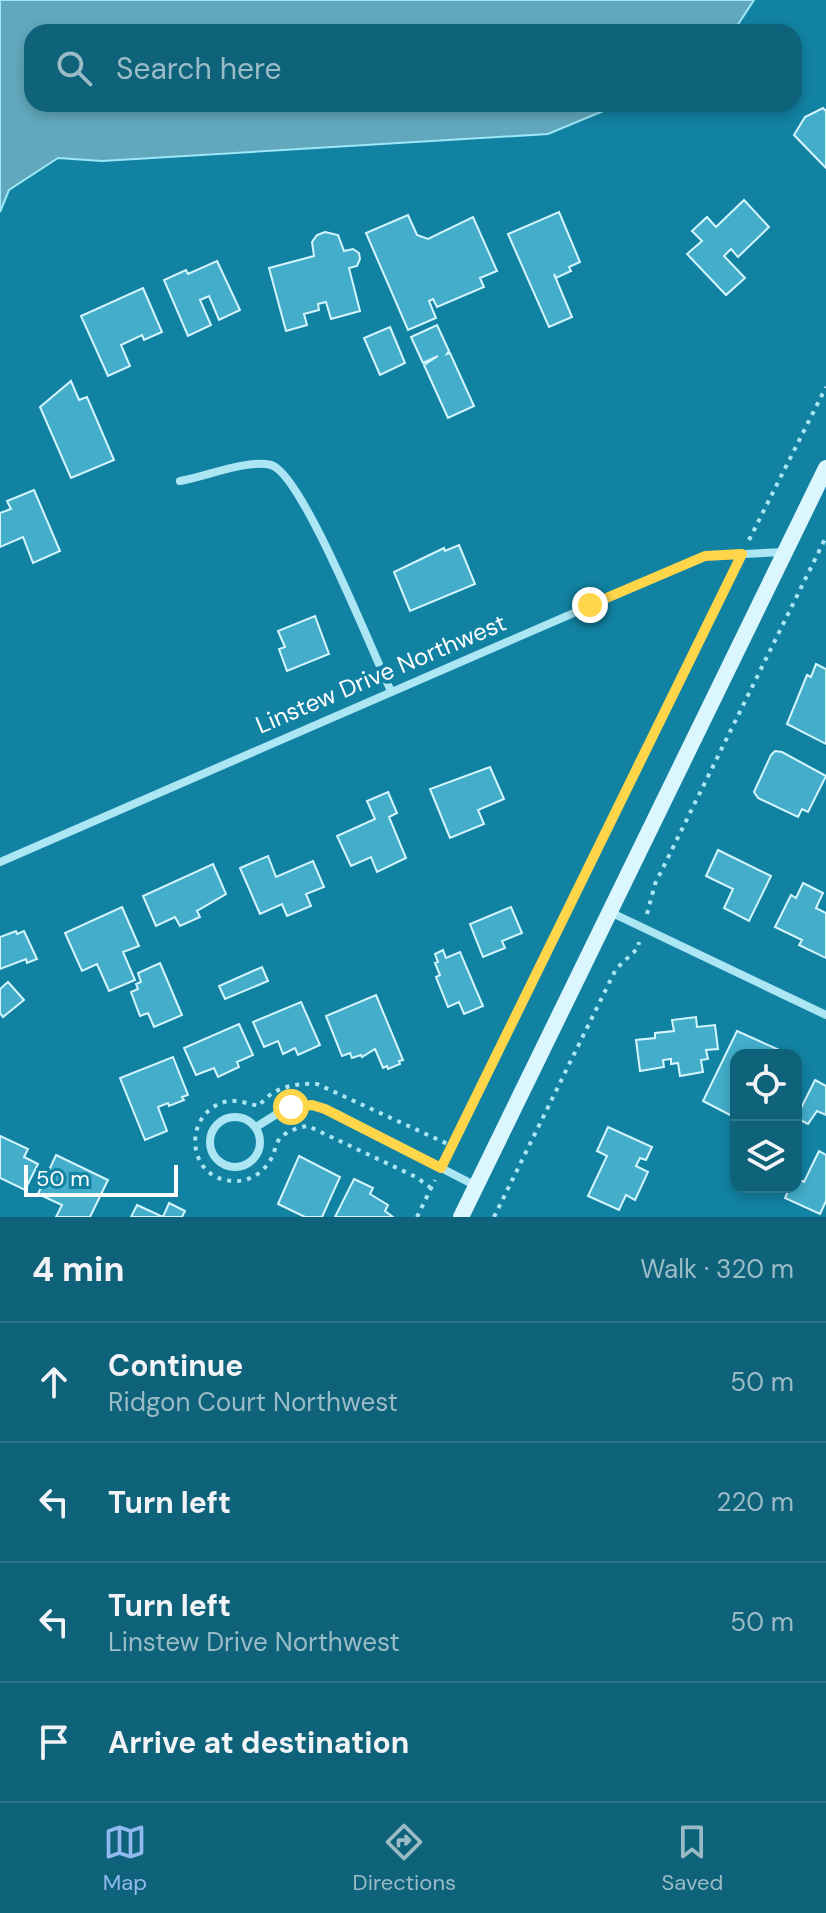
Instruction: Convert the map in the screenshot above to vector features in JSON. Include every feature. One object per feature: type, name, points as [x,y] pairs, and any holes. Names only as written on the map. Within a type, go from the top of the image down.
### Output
[{"type":"main road","points":[[461,1217],[826,468]]},
{"type":"street","points":[[180,481],[252,465],[271,465],[283,472],[313,521],[391,691]]},
{"type":"street","name":"Linstew Drive Northwest","points":[[0,862],[705,556],[784,552]]},
{"type":"street","points":[[609,911],[826,1015]]},
{"type":"street","points":[[256,1127],[291,1107],[312,1105],[337,1114],[476,1186]]},
{"type":"street","points":[[239,1117],[256,1127],[260,1137],[259,1149],[249,1163],[231,1167],[216,1158],[211,1147],[211,1135],[222,1120],[239,1117]]},
{"type":"path","points":[[417,1217],[826,387]]},
{"type":"path","points":[[494,1217],[616,969],[638,948],[655,884],[826,537]]},
{"type":"path","points":[[431,1188],[416,1177],[308,1126],[298,1127],[281,1137],[271,1160],[250,1179],[230,1181],[212,1175],[204,1168],[196,1156],[195,1131],[201,1119],[218,1105],[232,1100],[259,1106],[267,1095],[304,1083],[329,1087],[452,1146]]},
{"type":"water","points":[[0,0],[754,0],[738,24],[24,24],[24,112],[601,112],[548,134],[102,161],[58,158],[9,190],[0,212]]},
{"type":"building","points":[[823,108],[826,111],[826,168],[794,135],[805,117]]},
{"type":"building","points":[[744,200],[769,227],[738,257],[731,249],[724,256],[745,278],[726,295],[687,254],[702,241],[692,231],[707,217],[716,227]]},
{"type":"building","points":[[559,212],[580,262],[569,267],[571,271],[556,278],[554,274],[572,317],[549,327],[508,234]]},
{"type":"building","points":[[408,215],[417,235],[428,239],[473,217],[497,271],[480,278],[484,287],[437,307],[433,299],[429,301],[436,318],[408,330],[366,233]]},
{"type":"building","points":[[325,232],[338,235],[344,251],[353,249],[359,253],[357,266],[349,268],[360,311],[331,319],[326,302],[318,304],[319,310],[304,314],[307,325],[286,331],[269,268],[314,256],[312,242],[317,235]]},
{"type":"building","points":[[217,261],[240,310],[219,320],[209,296],[200,300],[211,325],[188,336],[164,280],[186,270],[188,274]]},
{"type":"building","points":[[143,288],[162,332],[144,340],[142,335],[121,345],[130,366],[108,376],[81,316]]},
{"type":"building","points":[[437,325],[449,351],[447,354],[450,353],[474,406],[448,418],[424,365],[438,356],[423,363],[411,337]]},
{"type":"building","points":[[390,327],[405,363],[380,375],[364,338]]},
{"type":"building","points":[[71,381],[79,400],[87,397],[114,460],[71,478],[40,407]]},
{"type":"building","points":[[34,490],[60,551],[33,563],[23,537],[0,547],[0,513],[11,509],[7,501]]},
{"type":"building","points":[[459,545],[475,584],[410,611],[394,572],[444,548],[445,551]]},
{"type":"building","points":[[315,616],[329,654],[287,671],[279,649],[285,647],[278,631]]},
{"type":"building","points":[[816,664],[826,669],[826,744],[787,724],[807,675],[811,677]]},
{"type":"building","points":[[775,751],[826,776],[808,812],[802,809],[798,817],[758,798],[754,792]]},
{"type":"building","points":[[490,767],[504,799],[478,810],[484,824],[450,838],[430,789]]},
{"type":"building","points":[[388,792],[397,813],[389,817],[406,858],[377,872],[371,857],[351,866],[337,836],[375,819],[367,801]]},
{"type":"building","points":[[718,850],[771,876],[749,921],[724,908],[733,889],[706,876]]},
{"type":"building","points":[[268,856],[276,877],[313,861],[324,887],[306,894],[311,906],[287,916],[282,904],[260,914],[240,868]]},
{"type":"building","points":[[213,864],[226,894],[197,911],[200,917],[180,926],[175,917],[156,926],[143,896]]},
{"type":"building","points":[[803,883],[823,893],[816,908],[826,913],[826,958],[799,945],[802,940],[775,927],[791,895],[796,898]]},
{"type":"building","points":[[122,907],[139,946],[123,952],[135,980],[109,991],[97,964],[82,971],[65,933]]},
{"type":"building","points":[[511,907],[522,933],[502,941],[505,948],[483,957],[470,924]]},
{"type":"building","points":[[16,931],[17,934],[24,931],[37,959],[27,963],[26,959],[0,969],[0,937]]},
{"type":"building","points":[[443,950],[446,958],[460,952],[483,1006],[464,1014],[459,1002],[448,1007],[436,977],[440,975],[435,954]]},
{"type":"building","points":[[160,963],[182,1015],[154,1027],[148,1013],[140,1016],[131,992],[138,989],[136,984],[141,982],[138,973]]},
{"type":"building","points":[[262,967],[268,981],[225,999],[219,986]]},
{"type":"building","points":[[8,982],[24,1000],[3,1017],[0,1013],[0,989]]},
{"type":"building","points":[[376,995],[403,1060],[388,1069],[387,1066],[383,1068],[375,1049],[362,1057],[352,1058],[350,1053],[342,1056],[326,1016]]},
{"type":"building","points":[[301,1002],[320,1045],[298,1055],[295,1048],[283,1054],[278,1041],[264,1047],[253,1022]]},
{"type":"building","points":[[696,1017],[697,1027],[715,1025],[718,1049],[706,1050],[708,1059],[701,1060],[703,1072],[680,1076],[678,1063],[671,1064],[671,1059],[663,1060],[664,1067],[640,1071],[636,1040],[655,1038],[655,1033],[674,1031],[672,1020]]},
{"type":"building","points":[[239,1024],[253,1055],[237,1062],[239,1067],[218,1077],[214,1068],[196,1075],[184,1048]]},
{"type":"building","points":[[737,1031],[777,1049],[730,1049],[730,1115],[703,1101]]},
{"type":"building","points":[[173,1057],[188,1095],[169,1106],[168,1103],[158,1107],[167,1131],[145,1140],[120,1078]]},
{"type":"building","points":[[815,1080],[826,1086],[826,1115],[817,1111],[808,1124],[802,1121],[802,1106]]},
{"type":"building","points":[[608,1127],[652,1147],[646,1160],[640,1158],[636,1166],[648,1172],[635,1200],[626,1195],[619,1210],[588,1196],[607,1156],[597,1151]]},
{"type":"building","points":[[0,1136],[28,1149],[24,1157],[38,1164],[25,1190],[0,1178]]},
{"type":"building","points":[[819,1151],[826,1155],[826,1201],[820,1214],[785,1198],[787,1193],[802,1193]]},
{"type":"building","points":[[56,1155],[108,1180],[90,1217],[56,1217],[62,1205],[38,1194]]},
{"type":"building","points":[[299,1156],[340,1177],[322,1217],[305,1217],[278,1204]]},
{"type":"building","points":[[354,1179],[373,1188],[370,1194],[388,1205],[385,1211],[393,1217],[335,1217]]},
{"type":"building","points":[[169,1203],[185,1211],[182,1217],[163,1217]]},
{"type":"building","points":[[137,1205],[163,1217],[131,1217]]},
{"type":"route","points":[[291,1107],[312,1105],[325,1109],[441,1168],[742,554],[705,556],[590,605]]}]
